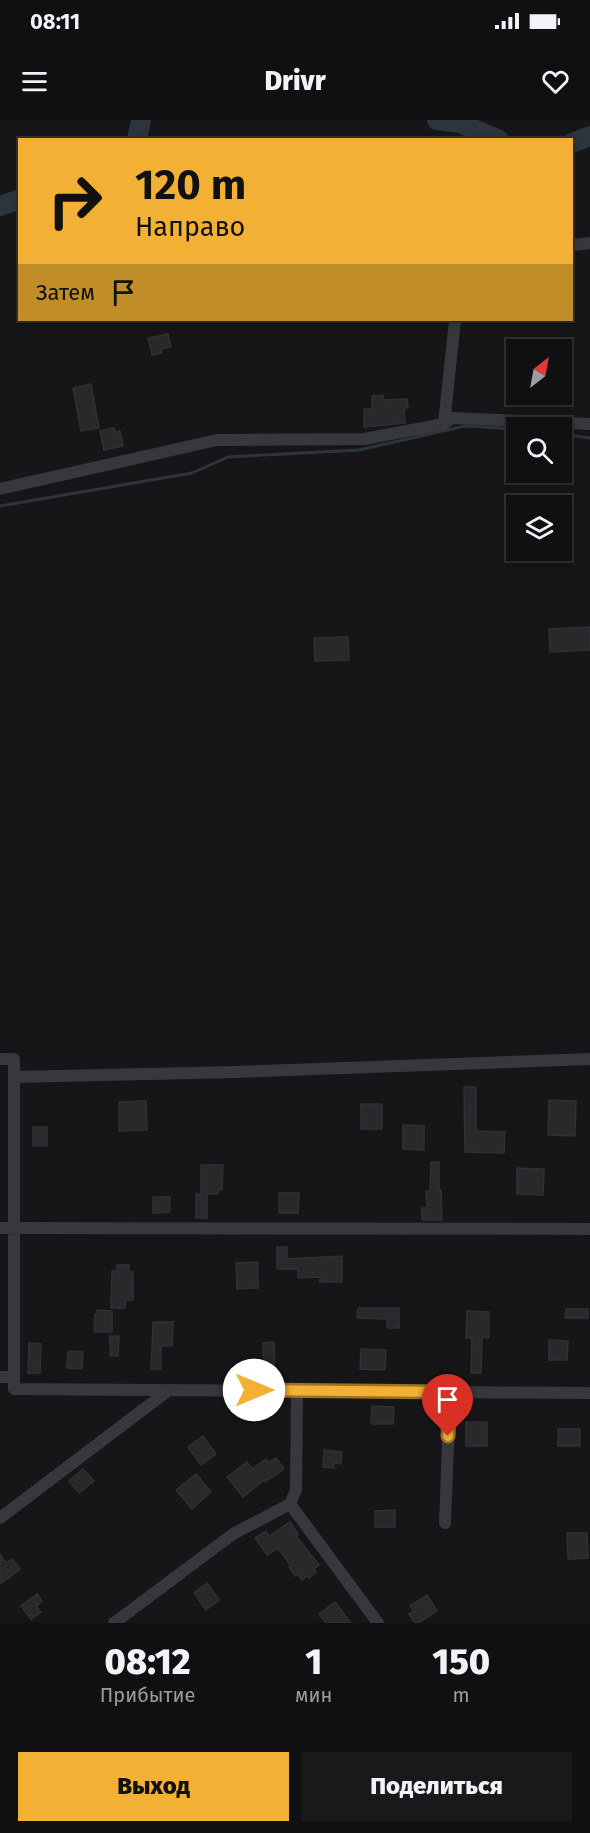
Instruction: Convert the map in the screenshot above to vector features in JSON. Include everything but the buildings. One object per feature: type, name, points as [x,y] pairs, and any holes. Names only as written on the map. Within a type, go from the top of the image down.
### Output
[{"type":"street","points":[[573,245],[590,243]]},
{"type":"street","points":[[444,424],[455,321]]},
{"type":"street","points":[[0,489],[218,440],[364,439],[444,424],[452,418],[590,424]]},
{"type":"street","points":[[0,1059],[14,1059],[14,1389],[590,1393]]},
{"type":"street","points":[[14,1077],[236,1072],[590,1059]]},
{"type":"street","points":[[0,1228],[590,1229]]},
{"type":"street","points":[[0,1377],[14,1377]]},
{"type":"street","points":[[0,1518],[169,1390]]},
{"type":"street","points":[[114,1623],[233,1534],[290,1504],[296,1490],[297,1391]]},
{"type":"street","points":[[445,1523],[450,1392]]},
{"type":"street","points":[[290,1504],[378,1623]]},
{"type":"waterway","points":[[137,138],[141,120]]},
{"type":"waterway","points":[[437,120],[460,123],[494,138]]},
{"type":"waterway","points":[[573,143],[590,136]]},
{"type":"waterway","points":[[0,206],[18,200]]},
{"type":"waterway","points":[[0,506],[192,473],[228,457],[359,450],[465,426],[506,428]]},
{"type":"waterway","points":[[572,436],[590,438]]},
{"type":"route","points":[[254,1390],[450,1392],[448,1436]]}]
